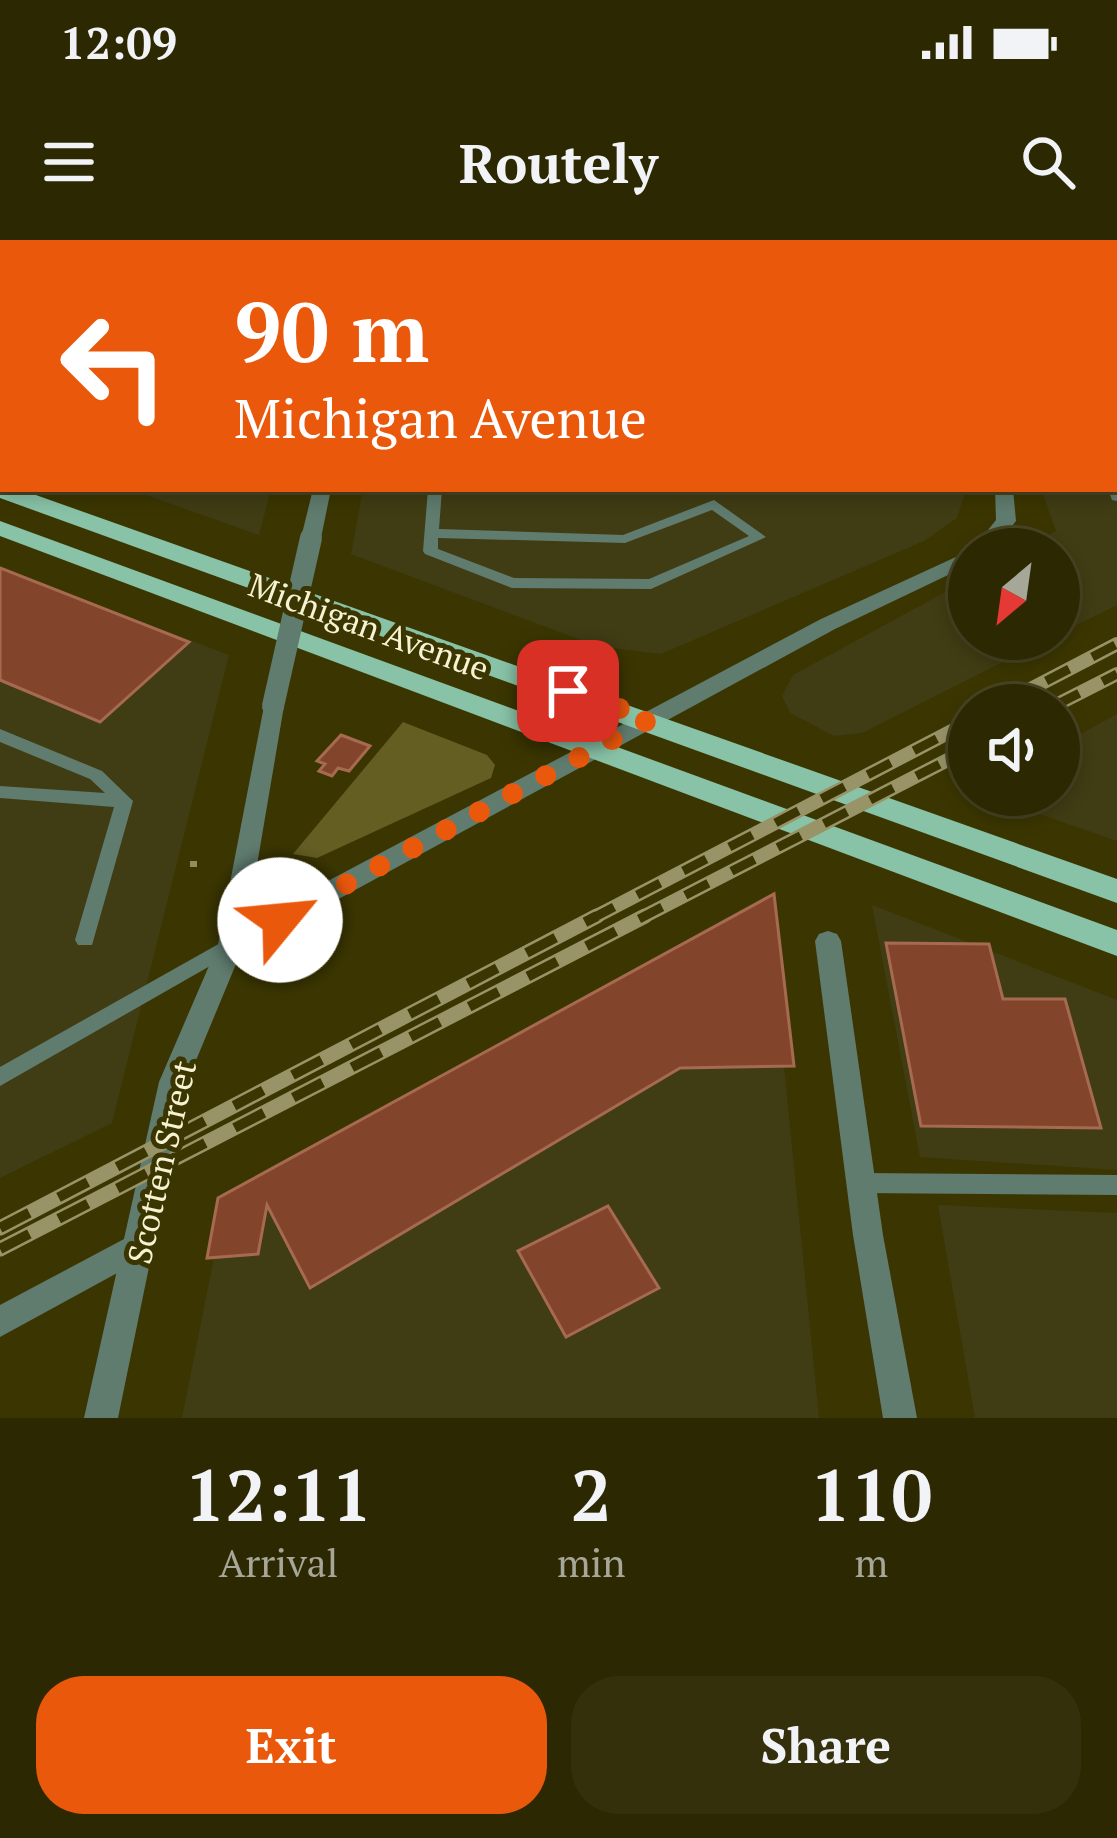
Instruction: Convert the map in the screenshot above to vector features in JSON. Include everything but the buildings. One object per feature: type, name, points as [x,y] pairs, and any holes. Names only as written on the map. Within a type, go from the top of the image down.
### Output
[{"type":"main road","name":"Michigan Avenue","points":[[6,492],[650,719],[1117,891]]},
{"type":"main road","name":"Michigan Avenue","points":[[0,528],[1117,943]]},
{"type":"street","name":"Scotten Street","points":[[101,1418],[173,1082],[231,946],[273,706],[321,492]]},
{"type":"street","points":[[1003,528],[1004,492]]},
{"type":"street","points":[[231,946],[828,624],[948,567]]},
{"type":"street","points":[[828,941],[861,1183],[901,1418]]},
{"type":"street","points":[[0,1322],[141,1244]]},
{"type":"lane","points":[[431,533],[626,539],[714,504],[758,537],[651,584],[512,583],[430,551],[431,533],[435,492]]},
{"type":"lane","points":[[0,735],[96,775],[124,802]]},
{"type":"lane","points":[[0,792],[124,802]]},
{"type":"lane","points":[[85,940],[124,802]]},
{"type":"lane","points":[[0,1077],[231,946]]},
{"type":"lane","points":[[861,1183],[1117,1185]]},
{"type":"shaded area","points":[[137,492],[270,492],[259,535]]},
{"type":"shaded area","points":[[362,492],[963,492],[964,496],[957,518],[924,541],[661,654],[597,646],[351,554]]},
{"type":"shaded area","points":[[1042,492],[1117,492],[1117,605],[1080,624],[1080,528],[1055,528]]},
{"type":"shaded area","points":[[0,568],[229,655],[112,1123],[0,1178]]},
{"type":"shaded area","points":[[948,590],[948,660],[1007,660],[959,684],[948,684],[948,690],[862,733],[834,736],[790,713],[782,696],[793,675]]},
{"type":"shaded area","points":[[1117,714],[1117,841],[1045,816],[1080,816],[1080,734]]},
{"type":"shaded area","points":[[403,722],[487,755],[495,765],[491,778],[317,858],[293,854]]},
{"type":"shaded area","points":[[767,895],[819,1418],[182,1418],[226,1197]]},
{"type":"shaded area","points":[[872,905],[1117,1000],[1117,1170],[920,1157]]},
{"type":"shaded area","points":[[938,1205],[1117,1213],[1117,1418],[975,1418]]},
{"type":"railway","points":[[1040,684],[1117,644]]},
{"type":"railway","points":[[1080,693],[1117,674]]},
{"type":"railway","points":[[591,919],[948,733]]},
{"type":"railway","points":[[639,919],[948,760]]},
{"type":"railway","points":[[0,1228],[597,916]]},
{"type":"railway","points":[[0,1249],[645,916]]},
{"type":"route","points":[[280,920],[650,719],[568,691]]}]
